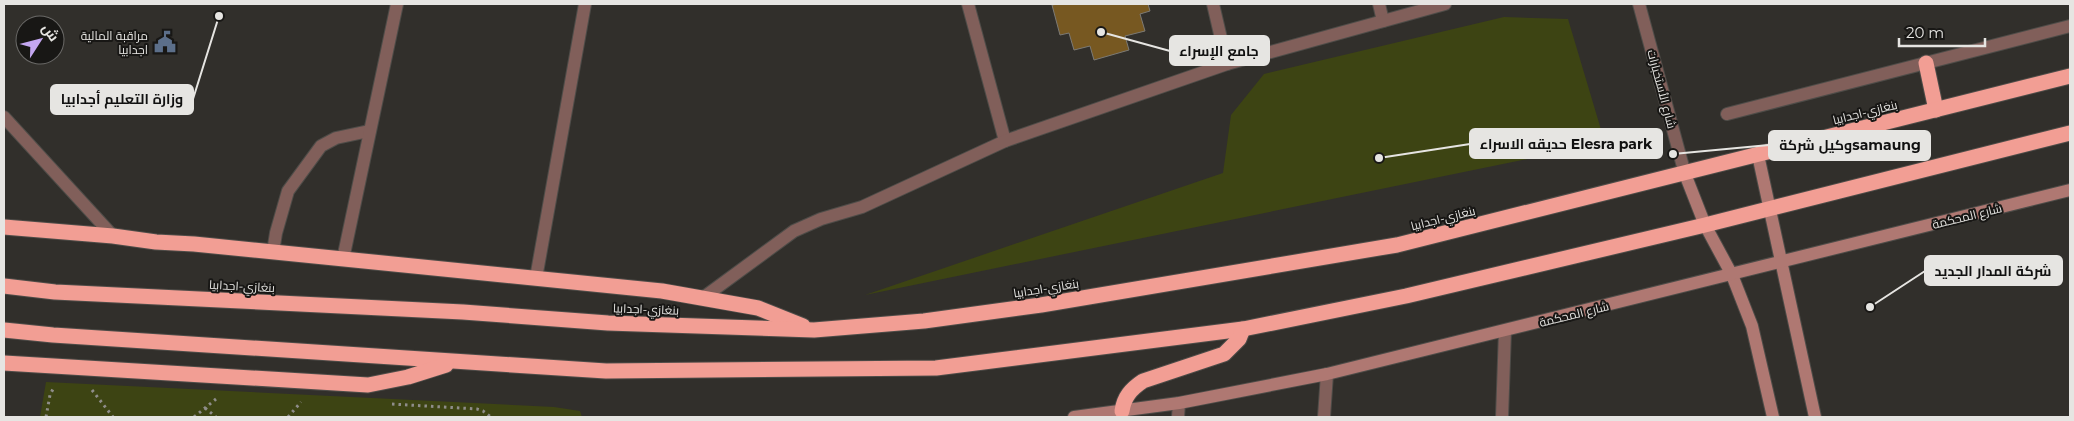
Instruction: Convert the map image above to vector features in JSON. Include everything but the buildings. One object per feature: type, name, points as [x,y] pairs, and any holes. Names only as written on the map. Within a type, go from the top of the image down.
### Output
[{"type":"highway","points":[[1926,63],[1936,110]]},
{"type":"highway","name":"بنغازي-اجدابيا","points":[[4,286],[55,292],[463,312],[608,323],[814,330],[924,321],[1042,305],[1397,245],[1686,174],[2070,76]]},
{"type":"highway","points":[[4,330],[53,335],[606,371],[936,368],[1243,329],[1406,296],[1769,209],[2070,133]]},
{"type":"highway","points":[[4,227],[113,236],[156,242],[194,244],[662,291],[758,308],[814,330]]},
{"type":"highway","points":[[1122,411],[1127,394],[1134,386],[1143,381],[1224,354],[1239,339],[1243,329]]},
{"type":"highway","points":[[4,363],[368,385],[408,377],[455,362]]},
{"type":"street","points":[[343,259],[397,4]]},
{"type":"street","points":[[536,278],[585,4]]},
{"type":"street","points":[[968,4],[1004,141]]},
{"type":"street","points":[[1213,4],[1227,64]]},
{"type":"street","points":[[1379,4],[1383,21]]},
{"type":"street","points":[[704,297],[794,231],[820,219],[862,207],[1004,141],[1227,64],[1445,4]]},
{"type":"street","name":"شارع الأستخبارات","points":[[1638,4],[1686,174]]},
{"type":"street","points":[[1726,114],[2070,26]]},
{"type":"street","points":[[4,117],[113,236]]},
{"type":"street","points":[[273,252],[276,233],[288,191],[321,146],[336,138],[369,131]]},
{"type":"street","points":[[4,133],[20,134]]},
{"type":"street","points":[[1758,155],[1815,417]]},
{"type":"street","points":[[1686,174],[1705,224],[1732,275],[1752,326],[1773,417]]},
{"type":"street","name":"شارع المحكمة","points":[[1074,417],[1179,403],[1327,374],[2070,190]]},
{"type":"street","points":[[1502,417],[1505,331]]},
{"type":"street","points":[[1324,417],[1327,374]]},
{"type":"street","points":[[1178,417],[1179,403]]},
{"type":"path","points":[[90,387],[114,417]]},
{"type":"path","points":[[194,417],[221,395]]},
{"type":"path","points":[[288,417],[304,399]]},
{"type":"path","points":[[205,408],[216,417]]},
{"type":"green space","points":[[1504,17],[1568,19],[1605,143],[865,295],[1223,173],[1231,115],[1264,74]]},
{"type":"green space","points":[[46,382],[554,407],[580,411],[582,417],[40,417]]},
{"type":"place","name":"وزارة التعليم أجدابيا","points":[[219,16]]},
{"type":"place","name":"جامع الإسراء","points":[[1101,32]]},
{"type":"place","name":"مراقبة المالية اجدابيا","points":[[165,42]]},
{"type":"place","name":"وكيل شركةsamaung","points":[[1673,154]]},
{"type":"place","name":"حديقه الاسراء Elesra park","points":[[1379,158]]},
{"type":"place","name":"شركة المدار الجديد","points":[[1870,307]]}]
